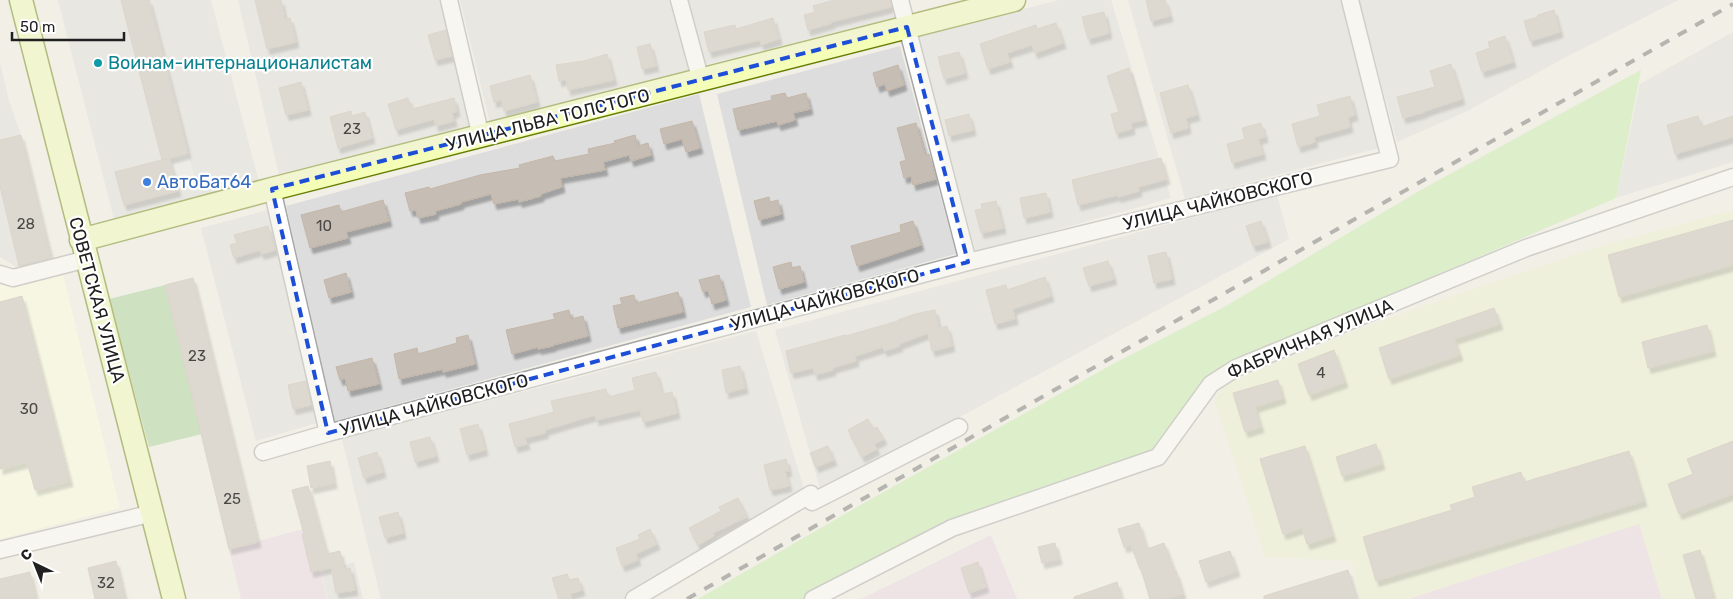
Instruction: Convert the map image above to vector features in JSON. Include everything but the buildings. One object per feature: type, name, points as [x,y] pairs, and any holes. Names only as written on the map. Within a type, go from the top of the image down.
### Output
[{"type":"street","name":"СОВЕТСКАЯ УЛИЦА","points":[[21,0],[174,599]]},
{"type":"street","points":[[449,0],[481,137]]},
{"type":"street","points":[[678,0],[701,81]]},
{"type":"street","points":[[900,0],[968,262]]},
{"type":"street","name":"УЛИЦА ЛЬВА ТОЛСТОГО","points":[[84,249],[272,189],[1014,0]]},
{"type":"street","name":"УЛИЦА ЧАЙКОВСКОГО","points":[[263,452],[968,262],[1390,159],[1350,0]]},
{"type":"street","name":"ФАБРИЧНАЯ УЛИЦА","points":[[813,599],[952,528],[1158,457],[1211,384],[1236,368],[1526,248],[1733,177]]},
{"type":"street","points":[[272,189],[328,433]]},
{"type":"street","points":[[0,274],[13,278],[84,249]]},
{"type":"street","points":[[634,599],[811,494],[812,502],[959,426]]},
{"type":"street","points":[[0,550],[153,513]]},
{"type":"highlighted area","points":[[907,27],[968,262],[328,433],[272,189]]},
{"type":"shaded area","points":[[58,0],[211,0],[259,182],[114,219]]},
{"type":"shaded area","points":[[238,0],[440,0],[470,126],[279,175]]},
{"type":"shaded area","points":[[460,0],[669,0],[689,73],[490,123]]},
{"type":"shaded area","points":[[686,0],[891,0],[896,17],[704,65]]},
{"type":"shaded area","points":[[1059,0],[1111,0],[1171,198],[976,252],[918,36]]},
{"type":"shaded area","points":[[1128,0],[1342,0],[1379,148],[1185,199]]},
{"type":"shaded area","points":[[1359,0],[1679,0],[1566,57],[1467,111],[1397,142]]},
{"type":"shaded area","points":[[1733,32],[1733,162],[1616,198],[1640,84]]},
{"type":"shaded area","points":[[900,46],[956,254],[767,305],[717,94]]},
{"type":"shaded area","points":[[0,63],[9,101],[21,135],[0,140]]},
{"type":"shaded area","points":[[699,94],[751,307],[335,421],[286,206]]},
{"type":"shaded area","points":[[188,153],[197,186],[178,191],[169,158]]},
{"type":"shaded area","points":[[0,186],[20,269],[0,257]]},
{"type":"shaded area","points":[[1277,195],[1289,239],[821,492],[775,330]]},
{"type":"shaded area","points":[[268,210],[320,422],[256,441],[201,228]]},
{"type":"shaded area","points":[[1733,210],[1733,599],[1662,599],[1639,524],[1408,599],[1360,599],[1352,561],[1265,557],[1214,399],[1226,383],[1375,323],[1587,250]]},
{"type":"shaded area","points":[[61,266],[120,508],[0,539],[0,282]]},
{"type":"shaded area","points":[[756,331],[804,489],[624,599],[381,599],[342,439]]},
{"type":"shaded area","points":[[1640,523],[1662,599],[1408,599]]},
{"type":"shaded area","points":[[310,527],[327,599],[241,599],[229,549]]},
{"type":"shaded area","points":[[991,535],[1017,599],[861,599]]},
{"type":"shaded area","points":[[354,562],[363,599],[328,599],[321,572]]},
{"type":"green space","points":[[1641,70],[1616,198],[1243,358],[1158,446],[1144,454],[881,559],[803,599],[698,599],[864,503],[1113,364],[1226,306],[1419,191]]},
{"type":"green space","points":[[165,285],[202,434],[149,447],[109,299]]},
{"type":"railway","points":[[687,599],[1733,4]]},
{"type":"place","name":"Воинам-интернационалистам","points":[[98,63]]},
{"type":"place","name":"АвтоБат64","points":[[147,182]]}]
